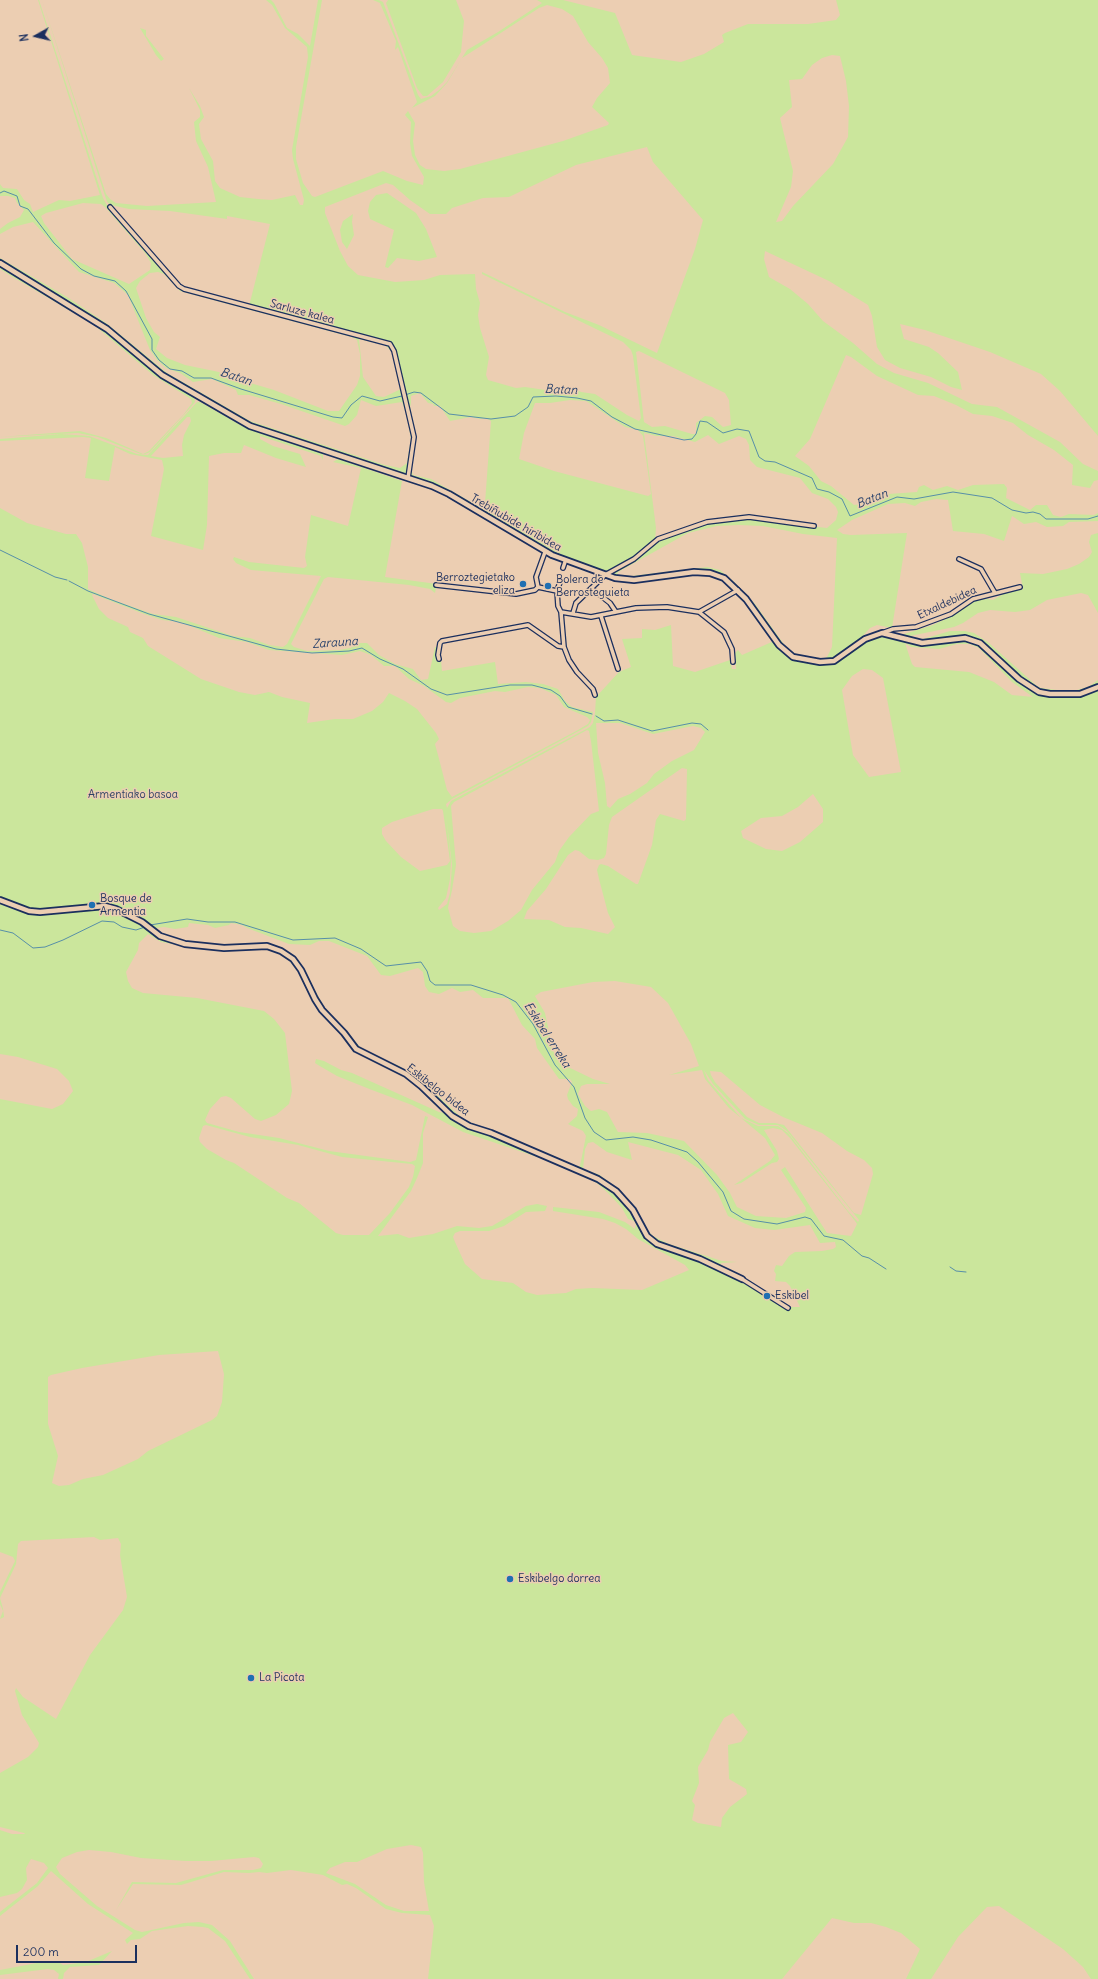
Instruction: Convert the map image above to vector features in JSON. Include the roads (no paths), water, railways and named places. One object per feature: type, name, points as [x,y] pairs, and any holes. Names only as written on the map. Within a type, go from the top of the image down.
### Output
[{"type":"street","name":"Sarluze kalea","points":[[110,207],[178,286],[184,289],[390,344],[394,351],[414,437],[408,478]]},
{"type":"street","name":"Trebiñubide hiribidea","points":[[0,263],[101,325],[162,375],[250,426],[408,478],[449,494],[545,552],[565,562],[622,580],[702,572],[724,578],[738,590],[754,608],[779,645],[789,654],[798,659],[820,662],[834,661],[865,639],[882,633]]},
{"type":"street","points":[[573,613],[576,603],[605,575],[634,559],[658,539],[707,522],[749,517],[814,526]]},
{"type":"street","points":[[538,587],[536,577],[545,552]]},
{"type":"street","name":"Etxaldebidea","points":[[959,559],[981,569],[995,593]]},
{"type":"street","points":[[563,568],[565,562]]},
{"type":"street","points":[[560,582],[556,592],[558,606],[561,612],[564,647],[569,660],[577,672],[593,689],[595,695]]},
{"type":"street","points":[[436,585],[516,594],[535,590],[538,587]]},
{"type":"street","points":[[538,587],[556,592]]},
{"type":"street","name":"Etxaldebidea","points":[[882,633],[893,629],[910,629],[934,621],[951,614],[973,599],[1020,587]]},
{"type":"street","points":[[592,589],[610,603],[616,612]]},
{"type":"street","points":[[700,612],[738,590]]},
{"type":"street","points":[[561,612],[591,617],[636,608],[667,607],[700,612],[724,632],[732,649],[733,662]]},
{"type":"street","points":[[601,616],[618,669]]},
{"type":"street","points":[[439,659],[438,655],[442,641],[528,624],[558,646],[564,647]]},
{"type":"street","points":[[882,633],[922,643],[959,637],[975,640],[985,647],[1019,679],[1039,692],[1080,694],[1098,687]]},
{"type":"street","name":"Eskibelgo bidea","points":[[0,900],[29,911],[40,912],[104,906],[125,913],[142,922],[160,936],[185,944],[224,948],[267,946],[280,951],[293,959],[302,970],[314,999],[356,1049],[406,1074],[421,1086],[452,1116],[469,1126],[491,1133],[598,1179],[616,1191],[633,1210],[647,1236],[657,1244],[700,1259],[742,1279]]},
{"type":"street","points":[[742,1279],[788,1308]]},
{"type":"waterway","name":"Batan","points":[[0,193],[4,191],[17,196],[20,206],[28,209],[54,243],[81,269],[94,276],[115,281],[126,291],[152,339],[152,350],[159,360],[170,369],[182,371],[194,378],[211,378],[241,389],[333,417],[342,418],[351,405],[362,396],[380,401],[402,396]]},
{"type":"waterway","name":"Batan","points":[[405,395],[414,392],[421,393],[449,414],[491,419],[515,416],[528,407],[533,397],[556,396],[577,398],[591,401],[612,417],[635,429],[684,440],[692,439],[696,434],[700,421],[707,422],[723,433],[737,429],[749,431],[759,457],[765,461],[775,462],[812,478],[817,489],[829,492],[842,499],[850,516],[897,497],[914,499],[953,492],[992,498],[1012,510],[1026,513],[1033,512],[1040,514],[1046,519],[1088,519],[1098,516]]},
{"type":"waterway","name":"Zarauna","points":[[0,550],[55,577],[67,580]]},
{"type":"waterway","name":"Zarauna","points":[[69,581],[88,591],[149,614],[276,649],[312,653],[349,651],[362,648],[380,659],[403,669],[431,689],[447,695],[510,685],[532,685],[551,690],[560,696],[568,707],[592,714]]},
{"type":"waterway","name":"Zarauna","points":[[596,716],[604,721],[618,720],[652,731],[692,723],[701,724],[708,730]]},
{"type":"waterway","name":"Eskibel erreka","points":[[150,925],[187,919],[208,922],[235,922],[293,940],[335,938],[361,949],[386,966],[421,962],[427,971],[430,981],[435,985],[471,985],[503,995],[516,1002],[533,1024],[555,1065],[574,1087],[585,1118],[594,1132],[606,1140],[633,1137],[651,1140],[687,1152],[698,1162],[723,1192],[731,1211],[744,1219],[777,1224],[805,1217],[811,1219],[824,1236],[843,1240],[862,1256],[869,1258],[886,1269]]},
{"type":"waterway","name":"Eskibel erreka","points":[[0,930],[13,933],[33,948],[45,947],[63,940],[102,921],[114,922],[122,927],[136,930],[145,927]]},
{"type":"waterway","points":[[950,1267],[956,1271],[966,1272]]},
{"type":"place","name":"Berroztegietako eliza","points":[[523,584]]},
{"type":"place","name":"Bolera de Berrosteguieta","points":[[548,586]]},
{"type":"place","name":"Bosque de Armentia","points":[[92,905]]},
{"type":"place","name":"Eskibel","points":[[767,1296]]},
{"type":"place","name":"Eskibelgo dorrea","points":[[510,1579]]},
{"type":"place","name":"La Picota","points":[[251,1678]]},
{"type":"park label","name":"Armentiako basoa","points":[[133,795]]}]
